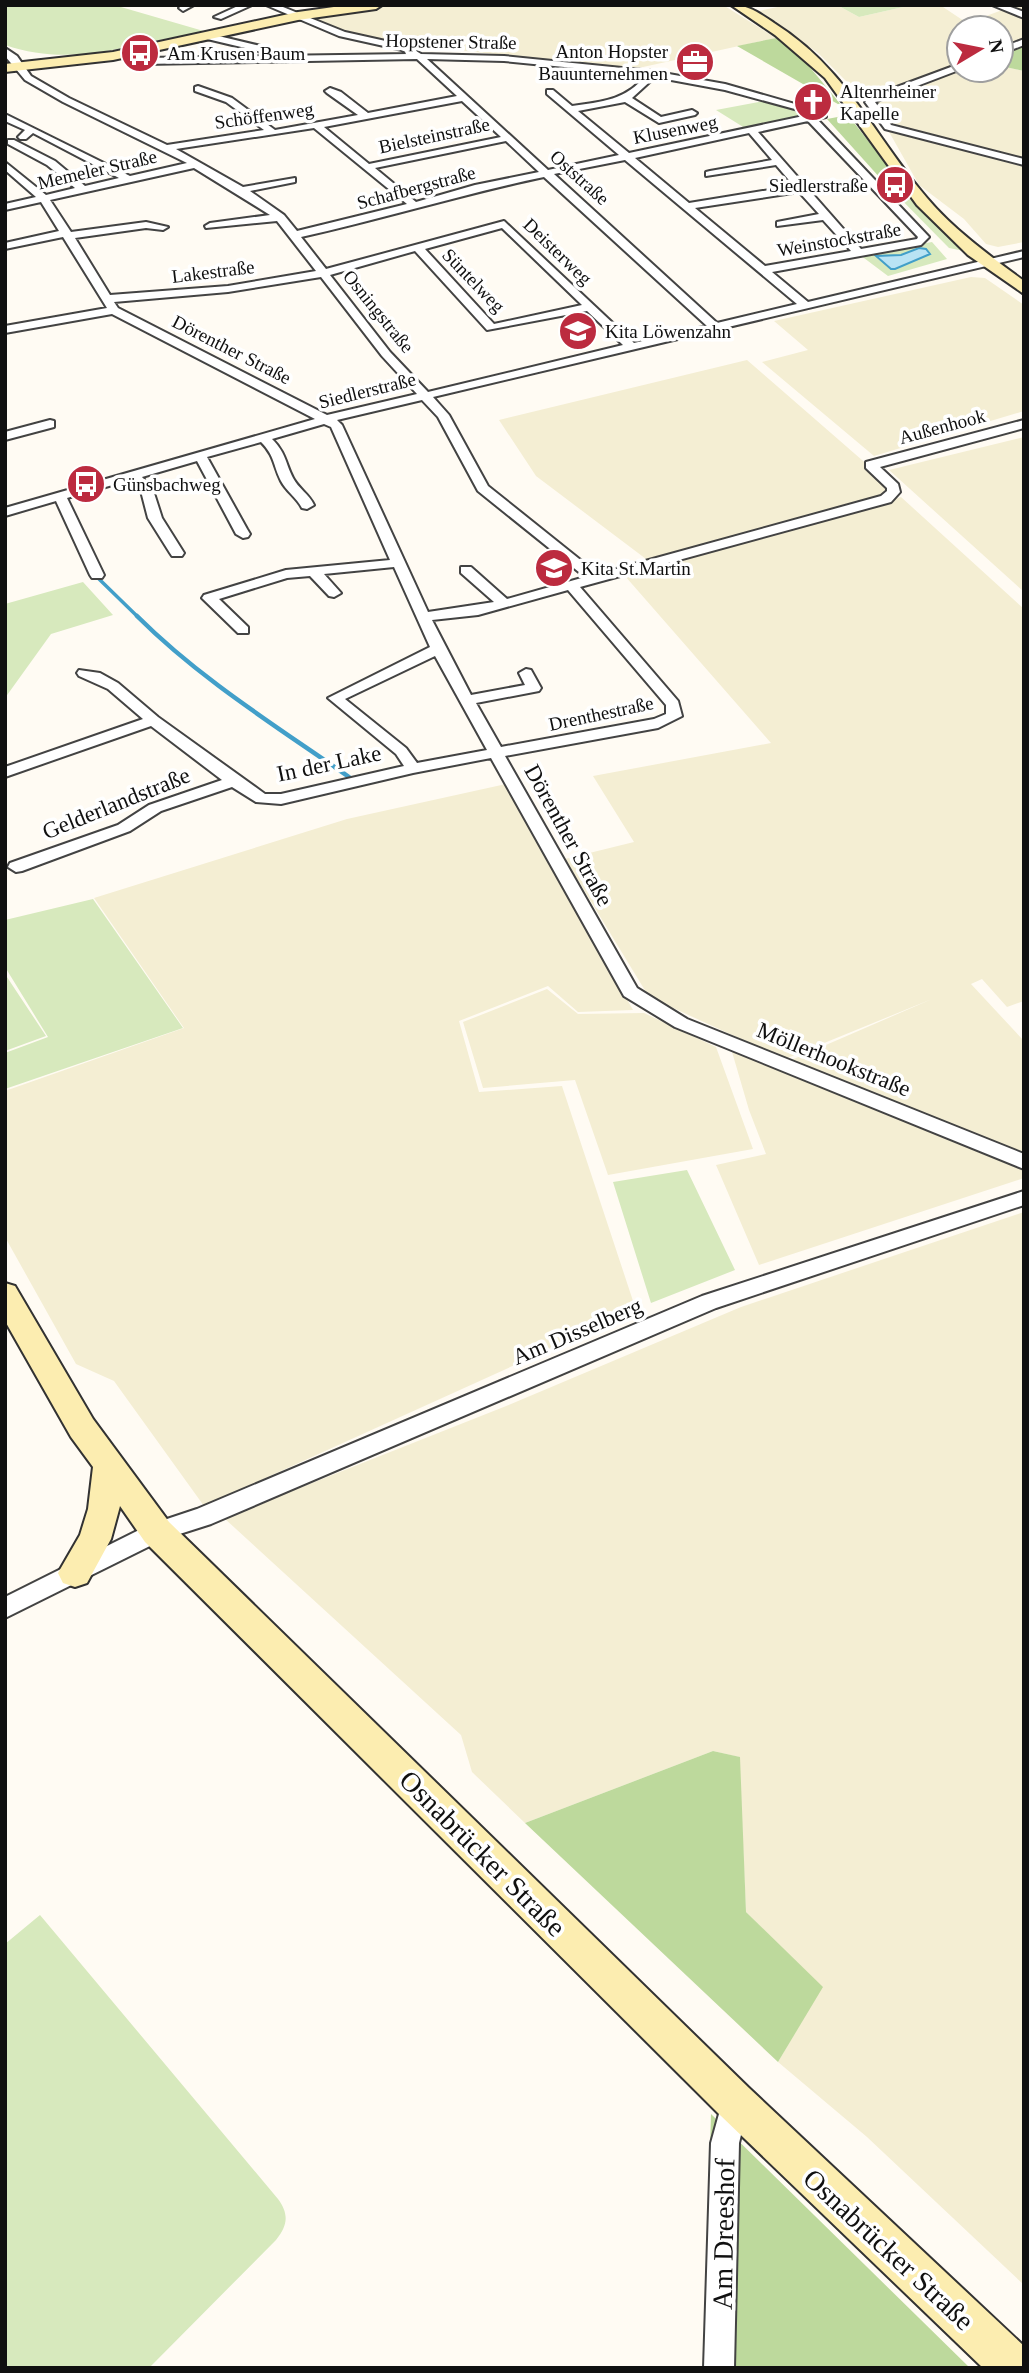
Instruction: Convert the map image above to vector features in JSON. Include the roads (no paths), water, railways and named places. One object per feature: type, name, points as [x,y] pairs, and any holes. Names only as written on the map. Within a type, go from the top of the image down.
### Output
[{"type":"main road","points":[[5,68],[113,56],[298,16],[376,5]]},
{"type":"main road","points":[[737,5],[780,32],[830,75],[864,118],[907,185],[940,221],[987,262],[1024,289]]},
{"type":"main road","name":"Osnabrücker Straße","points":[[5,1294],[82,1428],[108,1468],[157,1532],[735,2102],[1015,2368]]},
{"type":"main road","points":[[75,1573],[95,1539],[104,1509],[108,1468]]},
{"type":"street","points":[[218,17],[248,5]]},
{"type":"street","points":[[270,5],[342,34],[405,48],[418,56]]},
{"type":"street","points":[[996,5],[1024,15]]},
{"type":"street","points":[[206,36],[273,51]]},
{"type":"street","name":"Osningstraße","points":[[5,51],[28,78],[66,100],[197,164],[280,216],[386,354],[443,415],[483,488],[597,580]]},
{"type":"street","name":"Hopstener Straße","points":[[144,61],[418,56],[517,59],[652,74],[741,90],[823,115],[811,119]]},
{"type":"street","name":"Oststraße","points":[[418,56],[715,327]]},
{"type":"street","points":[[945,72],[870,102],[884,123],[897,131],[1024,162]]},
{"type":"street","points":[[571,109],[627,99],[639,93],[652,74]]},
{"type":"street","points":[[198,89],[212,92],[243,108],[273,133]]},
{"type":"street","name":"Schöffenweg","points":[[330,91],[366,116]]},
{"type":"street","points":[[550,92],[805,305]]},
{"type":"street","name":"Schöffenweg","points":[[167,148],[254,133],[273,133],[464,98]]},
{"type":"street","points":[[627,99],[659,120],[692,113]]},
{"type":"street","points":[[5,117],[128,179]]},
{"type":"street","name":"Klusenweg","points":[[546,173],[811,119]]},
{"type":"street","name":"Weinstockstraße","points":[[762,270],[920,242],[924,237],[811,119]]},
{"type":"street","points":[[316,125],[414,205]]},
{"type":"street","points":[[8,143],[27,135],[32,129]]},
{"type":"street","points":[[753,132],[858,253]]},
{"type":"street","name":"Bielsteinstraße","points":[[368,167],[508,138]]},
{"type":"street","points":[[8,143],[51,163],[82,189]]},
{"type":"street","points":[[710,174],[779,162]]},
{"type":"street","name":"Memeler Straße","points":[[5,207],[197,164]]},
{"type":"street","name":"Dörenther Straße","points":[[5,165],[44,198],[114,310],[327,419],[341,432],[397,563],[438,649],[631,992]]},
{"type":"street","name":"Schafbergstraße","points":[[295,235],[546,173]]},
{"type":"street","points":[[241,190],[291,180]]},
{"type":"street","points":[[688,206],[802,188]]},
{"type":"street","points":[[210,226],[280,216]]},
{"type":"street","points":[[781,224],[826,216]]},
{"type":"street","name":"Deisterweg","points":[[324,273],[504,224],[631,346]]},
{"type":"street","points":[[5,246],[146,225],[163,227]]},
{"type":"street","name":"Süntelweg","points":[[418,248],[491,328],[590,307]]},
{"type":"street","name":"Siedlerstraße","points":[[5,512],[327,419],[1024,254]]},
{"type":"street","name":"Lakestraße","points":[[106,299],[228,289],[324,273]]},
{"type":"street","points":[[5,330],[114,310]]},
{"type":"street","points":[[5,436],[50,424]]},
{"type":"street","name":"Außenhook","points":[[597,580],[887,499],[894,492],[893,487],[871,465],[1024,424]]},
{"type":"street","points":[[263,437],[278,452],[288,482],[303,496],[307,505]]},
{"type":"street","points":[[200,456],[215,475],[224,502],[236,517],[243,534]]},
{"type":"street","points":[[133,475],[147,490],[155,518],[177,553]]},
{"type":"street","points":[[60,496],[97,575]]},
{"type":"street","points":[[243,629],[209,598],[286,574],[397,563]]},
{"type":"street","points":[[466,570],[504,604]]},
{"type":"street","points":[[313,571],[334,593]]},
{"type":"street","points":[[423,617],[478,611],[597,580]]},
{"type":"street","name":"Drenthestraße","points":[[497,754],[658,723],[674,716],[673,704],[572,586]]},
{"type":"street","points":[[414,768],[401,751],[335,698],[438,649]]},
{"type":"street","name":"In der Lake","points":[[84,673],[102,677],[115,685],[153,720],[262,799],[281,799],[414,768],[497,754]]},
{"type":"street","points":[[467,700],[534,688],[526,673]]},
{"type":"street","points":[[5,772],[153,720]]},
{"type":"street","name":"Gelderlandstraße","points":[[16,867],[124,828],[155,808],[234,781]]},
{"type":"street","name":"Möllerhookstraße","points":[[631,992],[662,1014],[681,1023],[1024,1162]]},
{"type":"street","name":"Am Disselberg","points":[[5,1608],[157,1532],[203,1517],[709,1302],[1024,1198]]},
{"type":"street","name":"Am Dreeshof","points":[[719,2368],[725,2143],[735,2102]]},
{"type":"water","points":[[919,248],[926,249],[930,254],[895,269],[891,269],[876,256],[901,255]]},
{"type":"waterway","points":[[99,579],[139,618]]},
{"type":"waterway","points":[[137,616],[186,661],[349,777]]},
{"type":"place","name":"Am Krusen Baum","points":[[140,53]]},
{"type":"place","name":"Anton Hopster Bauunternehmen","points":[[695,62]]},
{"type":"place","name":"Altenrheiner Kapelle","points":[[813,102]]},
{"type":"place","name":"Siedlerstraße","points":[[895,185]]},
{"type":"place","name":"Kita Löwenzahn","points":[[578,331]]},
{"type":"place","name":"Günsbachweg","points":[[86,484]]},
{"type":"place","name":"Kita St.Martin","points":[[554,568]]}]
